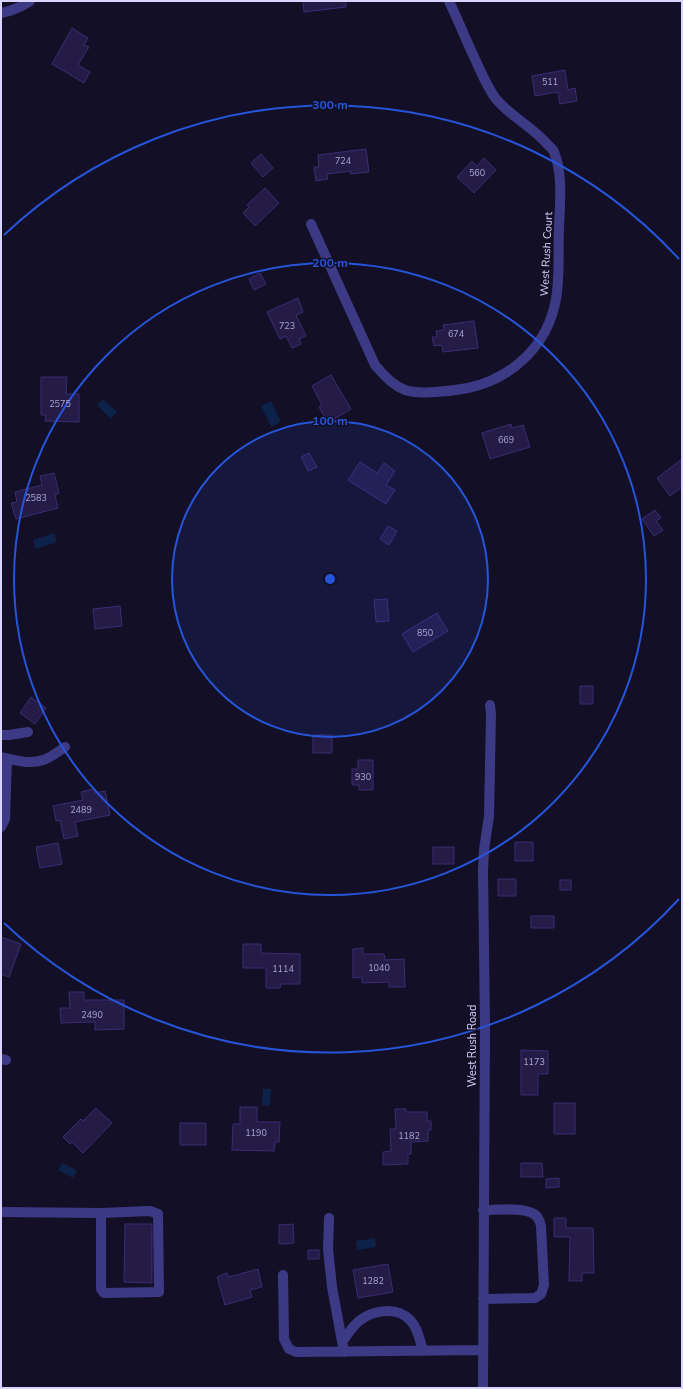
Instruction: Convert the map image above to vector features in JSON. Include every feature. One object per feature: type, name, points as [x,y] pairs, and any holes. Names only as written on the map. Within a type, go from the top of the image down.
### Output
[{"type":"street","points":[[1,13],[20,8],[30,1]]},
{"type":"street","name":"West Rush Court","points":[[311,224],[375,365],[386,378],[405,390],[429,392],[462,389],[481,385],[498,379],[510,372],[527,358],[540,341],[553,314],[558,286],[560,179],[554,151],[540,135],[515,116],[496,98],[486,83],[449,1]]},
{"type":"street","name":"West Rush Road","points":[[483,1388],[485,1026],[483,870],[484,850],[489,816],[490,705]]},
{"type":"street","points":[[1,735],[9,736],[28,732]]},
{"type":"street","points":[[1,827],[5,819],[4,758],[33,762],[43,760],[65,747]]},
{"type":"street","points":[[483,1210],[522,1210],[533,1213],[539,1219],[541,1226],[544,1286],[541,1294],[535,1298],[483,1299]]},
{"type":"street","points":[[1,1212],[150,1211],[158,1214],[159,1292],[104,1293],[101,1289],[101,1212]]},
{"type":"street","points":[[329,1218],[328,1249],[332,1287],[343,1347]]},
{"type":"street","points":[[283,1275],[284,1339],[289,1349],[296,1352],[343,1347],[423,1351],[483,1350]]},
{"type":"street","points":[[343,1347],[352,1328],[360,1320],[379,1311],[392,1311],[402,1314],[410,1320],[420,1337],[423,1351]]},
{"type":"water","points":[[103,399],[117,412],[111,419],[97,405]]},
{"type":"water","points":[[271,401],[281,422],[271,427],[261,406]]},
{"type":"water","points":[[54,533],[57,542],[36,549],[33,540]]},
{"type":"water","points":[[263,1089],[271,1089],[270,1106],[262,1105]]},
{"type":"water","points":[[62,1163],[77,1170],[73,1178],[58,1170]]},
{"type":"water","points":[[375,1238],[376,1247],[357,1250],[356,1241]]},
{"type":"building","points":[[303,1],[346,1],[346,7],[304,12]]},
{"type":"building","points":[[72,28],[88,38],[84,45],[89,47],[78,65],[90,72],[84,83],[52,64]]},
{"type":"building","points":[[565,70],[568,90],[575,88],[577,101],[560,104],[558,92],[535,96],[532,76]]},
{"type":"building","points":[[366,149],[369,172],[351,174],[350,171],[327,174],[328,179],[316,181],[314,167],[319,167],[318,155]]},
{"type":"building","points":[[261,154],[273,168],[263,177],[251,163]]},
{"type":"building","points":[[484,158],[496,170],[474,193],[457,177],[472,161],[477,166]]},
{"type":"building","points":[[265,188],[279,203],[255,226],[243,213],[249,207],[247,205]]},
{"type":"building","points":[[260,273],[266,284],[254,290],[249,279]]},
{"type":"building","points":[[298,298],[303,312],[296,315],[306,336],[299,339],[301,344],[292,348],[286,336],[280,339],[267,312]]},
{"type":"building","points":[[474,321],[478,348],[443,352],[442,345],[434,346],[432,337],[437,337],[436,331],[444,330],[443,325]]},
{"type":"building","points":[[331,375],[351,409],[328,423],[319,407],[322,405],[312,386]]},
{"type":"building","points":[[41,377],[67,377],[66,394],[79,394],[79,422],[45,421],[46,415],[41,415]]},
{"type":"building","points":[[511,424],[512,428],[523,425],[530,447],[490,459],[482,433]]},
{"type":"building","points":[[309,453],[317,467],[308,471],[301,457]]},
{"type":"building","points":[[682,459],[682,487],[670,496],[657,478]]},
{"type":"building","points":[[360,462],[377,473],[384,463],[395,471],[386,485],[395,490],[386,504],[348,480]]},
{"type":"building","points":[[54,473],[59,493],[55,495],[58,508],[16,519],[11,503],[17,502],[15,492],[42,485],[40,476]]},
{"type":"building","points":[[655,510],[661,518],[656,521],[663,530],[654,536],[642,519]]},
{"type":"building","points":[[388,526],[397,531],[389,545],[380,539]]},
{"type":"building","points":[[387,599],[389,621],[376,622],[374,600]]},
{"type":"building","points":[[120,606],[122,626],[95,629],[93,609]]},
{"type":"building","points":[[437,613],[448,631],[413,652],[402,634]]},
{"type":"building","points":[[580,686],[593,686],[593,704],[580,704]]},
{"type":"building","points":[[31,697],[46,708],[35,724],[20,713]]},
{"type":"building","points":[[313,735],[332,735],[332,753],[313,753]]},
{"type":"building","points":[[358,760],[373,760],[373,790],[359,790],[359,785],[352,785],[352,769],[358,769]]},
{"type":"building","points":[[94,789],[95,793],[105,791],[110,815],[75,822],[78,836],[64,839],[60,820],[56,821],[53,806],[83,800],[81,792]]},
{"type":"building","points":[[515,842],[533,842],[533,861],[515,861]]},
{"type":"building","points":[[58,843],[62,864],[40,868],[36,847]]},
{"type":"building","points":[[433,847],[454,847],[454,864],[433,864]]},
{"type":"building","points":[[498,879],[516,879],[516,896],[498,896]]},
{"type":"building","points":[[560,880],[571,880],[571,890],[560,890]]},
{"type":"building","points":[[531,916],[554,916],[554,928],[531,928]]},
{"type":"building","points":[[1,937],[21,944],[9,977],[1,974]]},
{"type":"building","points":[[243,944],[261,944],[261,953],[300,954],[300,984],[281,984],[280,988],[266,988],[266,968],[243,968]]},
{"type":"building","points":[[363,948],[363,954],[384,954],[385,960],[404,959],[405,987],[389,987],[389,982],[362,983],[362,977],[353,978],[353,949]]},
{"type":"building","points":[[69,992],[84,992],[84,1000],[124,1000],[124,1029],[95,1030],[95,1022],[61,1023],[60,1008],[70,1008]]},
{"type":"building","points":[[521,1050],[548,1051],[548,1074],[538,1074],[538,1095],[521,1095]]},
{"type":"building","points":[[554,1103],[575,1103],[575,1134],[554,1134]]},
{"type":"building","points":[[240,1107],[257,1107],[257,1122],[280,1122],[279,1142],[275,1142],[274,1151],[232,1150],[233,1124],[240,1124]]},
{"type":"building","points":[[96,1108],[112,1123],[83,1153],[72,1142],[70,1144],[63,1137],[81,1119],[83,1121]]},
{"type":"building","points":[[395,1109],[406,1109],[406,1112],[427,1112],[427,1121],[431,1121],[431,1130],[428,1130],[428,1141],[411,1142],[411,1154],[408,1154],[408,1164],[383,1165],[383,1152],[391,1151],[390,1129],[396,1129]]},
{"type":"building","points":[[180,1123],[206,1123],[206,1145],[180,1145]]},
{"type":"building","points":[[521,1163],[542,1163],[543,1177],[521,1177]]},
{"type":"building","points":[[559,1178],[559,1187],[546,1188],[546,1179]]},
{"type":"building","points":[[554,1218],[566,1218],[566,1228],[593,1228],[594,1273],[582,1273],[582,1281],[569,1281],[570,1237],[554,1237]]},
{"type":"building","points":[[125,1224],[152,1224],[152,1283],[124,1282]]},
{"type":"building","points":[[293,1224],[294,1243],[279,1244],[279,1225]]},
{"type":"building","points":[[308,1250],[319,1250],[319,1259],[308,1259]]},
{"type":"building","points":[[388,1264],[393,1292],[358,1298],[353,1270]]},
{"type":"building","points":[[258,1269],[262,1287],[250,1290],[252,1297],[225,1305],[217,1277],[227,1273],[229,1277]]}]
